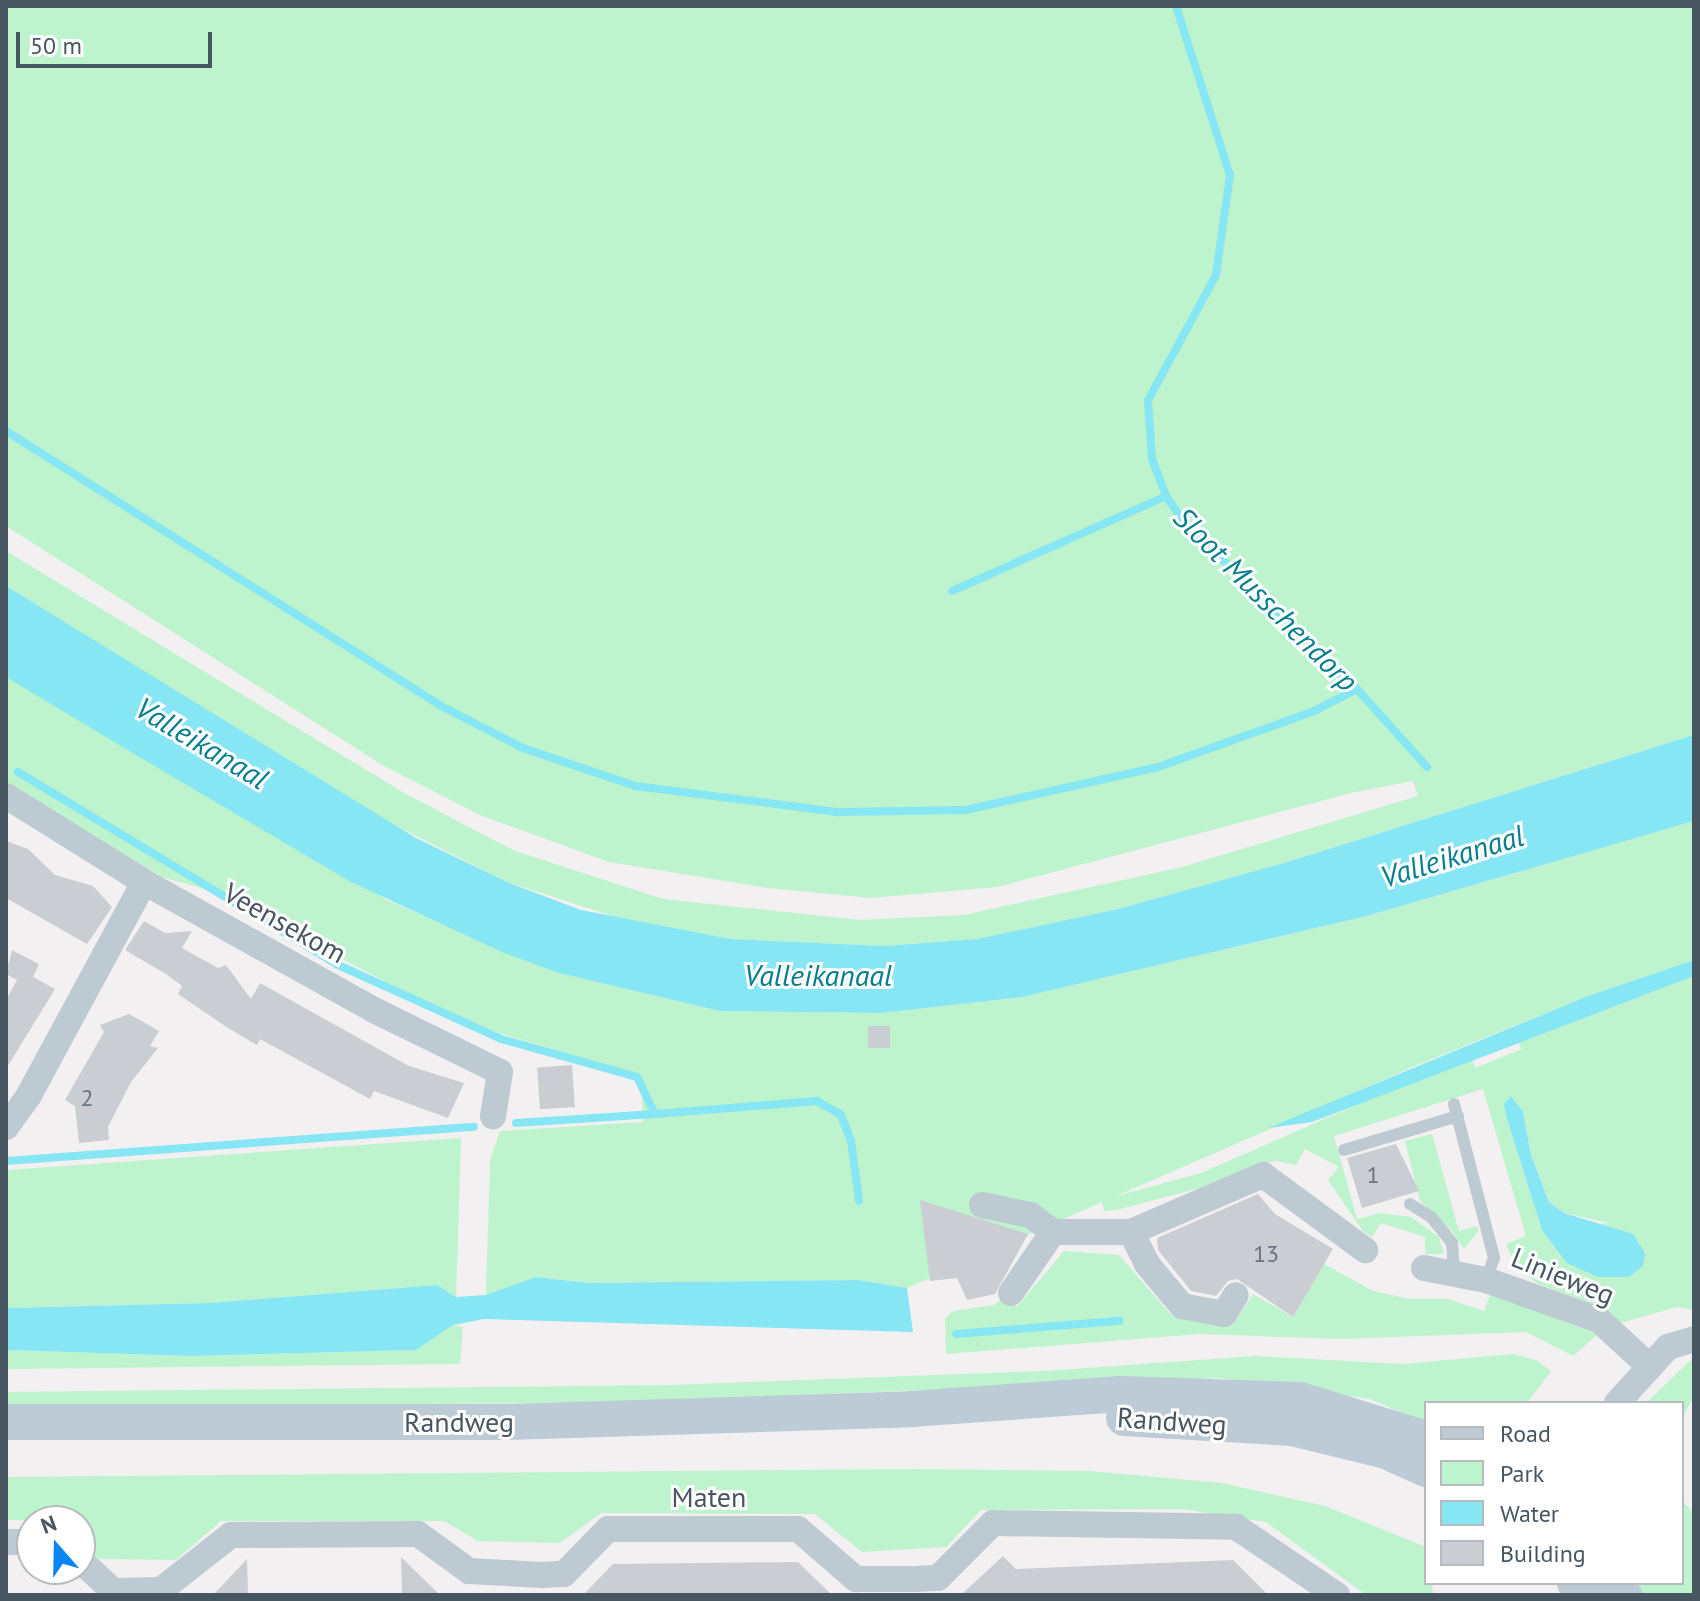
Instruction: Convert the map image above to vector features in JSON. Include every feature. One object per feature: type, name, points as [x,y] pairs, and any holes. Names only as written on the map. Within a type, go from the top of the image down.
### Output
[{"type":"main road","name":"Randweg","points":[[6,1422],[507,1422],[911,1409],[1120,1394],[1300,1400],[1424,1438]]},
{"type":"main road","name":"Randweg","points":[[911,1409],[1292,1428],[1386,1451],[1424,1468]]},
{"type":"street","name":"Veensekom","points":[[6,796],[144,882],[376,1011],[500,1072],[493,1116]]},
{"type":"street","points":[[6,1127],[29,1095],[144,882]]},
{"type":"street","points":[[982,1205],[1030,1215],[1053,1232],[1131,1232],[1263,1175],[1365,1250]]},
{"type":"street","points":[[1011,1293],[1053,1232]]},
{"type":"street","points":[[1131,1232],[1147,1264],[1182,1306],[1224,1314],[1236,1295]]},
{"type":"street","name":"Linieweg","points":[[1424,1268],[1486,1280],[1599,1320],[1650,1367]]},
{"type":"street","points":[[1619,1401],[1668,1347],[1694,1339]]},
{"type":"street","name":"Maten","points":[[96,1576],[113,1593],[161,1592],[231,1535],[418,1534],[469,1571],[495,1584],[542,1585],[564,1574],[608,1529],[798,1529],[856,1579],[882,1587],[916,1587],[938,1578],[993,1523],[1236,1527],[1337,1595]]},
{"type":"lane","name":"Linieweg","points":[[1344,1150],[1425,1126],[1456,1110],[1494,1258],[1486,1280]]},
{"type":"lane","points":[[1410,1204],[1432,1218],[1452,1243],[1454,1274]]},
{"type":"green space","points":[[6,6],[1694,6],[1694,735],[1284,863],[1118,909],[977,939],[884,946],[730,939],[637,924],[507,882],[369,812],[18,594],[6,586],[6,551],[406,794],[515,851],[663,899],[860,920],[964,915],[1182,867],[1418,796],[1413,781],[1351,793],[997,887],[871,898],[768,888],[609,862],[480,815],[384,766],[6,526]]},
{"type":"green space","points":[[6,677],[389,901],[559,973],[720,1011],[881,1013],[1022,997],[1368,916],[1694,821],[1694,960],[1588,996],[1415,1066],[1116,1196],[1201,1173],[1375,1097],[1472,1060],[1475,1068],[1522,1049],[1518,1043],[1694,976],[1694,1310],[1677,1307],[1621,1323],[1595,1305],[1538,1284],[1516,1267],[1506,1244],[1526,1236],[1483,1089],[1334,1136],[1357,1219],[1380,1213],[1411,1217],[1439,1237],[1444,1254],[1425,1254],[1425,1237],[1381,1223],[1372,1237],[1363,1231],[1328,1180],[1339,1167],[1305,1149],[1296,1165],[1277,1161],[1255,1165],[1200,1188],[1116,1210],[1104,1211],[1102,1202],[907,1288],[858,1280],[589,1283],[537,1277],[486,1295],[490,1160],[500,1131],[643,1122],[641,1075],[465,1023],[212,891],[162,877],[6,785]],"holes":[[[1523,1112],[1531,1155],[1549,1201],[1564,1213],[1609,1223],[1542,1230],[1507,1119]]]},
{"type":"green space","points":[[1432,1134],[1459,1231],[1477,1226],[1478,1231],[1464,1249],[1452,1231],[1420,1201],[1405,1141]]},
{"type":"green space","points":[[461,1138],[456,1297],[437,1285],[209,1303],[6,1308],[6,1170]]},
{"type":"green space","points":[[1064,1251],[1119,1255],[1172,1316],[1232,1326],[1253,1294],[1293,1317],[1324,1264],[1373,1291],[1409,1299],[1448,1299],[1484,1311],[1490,1295],[1599,1333],[1573,1356],[1526,1332],[1341,1339],[1200,1334],[946,1354],[945,1319],[953,1311],[994,1305],[1004,1297],[1017,1307]]},
{"type":"green space","points":[[453,1325],[463,1327],[460,1364],[6,1369],[6,1350],[191,1356],[416,1350]]},
{"type":"green space","points":[[1512,1354],[1536,1360],[1551,1371],[1528,1401],[1424,1401],[1424,1422],[1370,1399],[1220,1378],[629,1402],[6,1408],[6,1392],[672,1385],[1045,1371],[1255,1356],[1403,1364]]},
{"type":"green space","points":[[1694,1357],[1694,1397],[1684,1414],[1684,1401],[1648,1401]]},
{"type":"green space","points":[[918,1469],[1089,1471],[1222,1483],[1325,1506],[1424,1546],[1424,1585],[1432,1585],[1433,1595],[1366,1595],[1266,1522],[1183,1509],[981,1510],[946,1547],[862,1552],[815,1514],[601,1513],[560,1543],[478,1541],[444,1521],[221,1521],[176,1560],[99,1559],[96,1557],[96,1505],[16,1505],[16,1520],[6,1520],[6,1477]]},
{"type":"green space","points":[[1684,1503],[1694,1513],[1694,1595],[1639,1595],[1632,1585],[1684,1585]]},
{"type":"water","name":"Valleikanaal","points":[[6,586],[416,838],[507,882],[581,910],[730,939],[884,946],[977,939],[1118,909],[1284,863],[1694,735],[1694,821],[1367,916],[1022,997],[881,1013],[720,1011],[559,973],[502,952],[351,882],[136,755],[6,677]]},
{"type":"water","points":[[1694,960],[1694,976],[1312,1122],[1268,1128],[1588,996]]},
{"type":"water","points":[[1511,1096],[1523,1112],[1531,1155],[1549,1202],[1564,1213],[1633,1234],[1645,1253],[1643,1266],[1629,1277],[1598,1277],[1567,1263],[1542,1230],[1507,1119],[1504,1104]]},
{"type":"water","points":[[536,1277],[589,1283],[858,1280],[907,1288],[913,1332],[484,1319],[453,1325],[416,1350],[191,1356],[6,1350],[6,1308],[209,1303],[437,1285],[456,1297],[486,1295]]},
{"type":"building","points":[[6,841],[28,849],[55,875],[93,886],[112,907],[87,944],[6,898]]},
{"type":"building","points":[[144,921],[165,933],[192,931],[182,948],[218,968],[226,965],[251,999],[260,983],[409,1066],[464,1083],[448,1118],[374,1091],[370,1099],[260,1039],[257,1045],[228,1028],[178,994],[182,986],[125,950]]},
{"type":"building","points":[[12,950],[39,964],[33,977],[55,989],[6,1069],[6,1000],[17,980],[6,974]]},
{"type":"building","points":[[129,1014],[159,1031],[150,1046],[158,1048],[131,1082],[108,1127],[109,1140],[79,1143],[75,1106],[65,1100],[104,1032],[100,1025]]},
{"type":"building","points":[[868,1026],[890,1026],[890,1048],[868,1048]]},
{"type":"building","points":[[572,1065],[575,1107],[540,1109],[537,1067]]},
{"type":"building","points":[[1396,1144],[1419,1191],[1362,1208],[1347,1158]]},
{"type":"building","points":[[1258,1194],[1275,1214],[1333,1249],[1293,1317],[1237,1279],[1228,1281],[1216,1296],[1191,1291],[1158,1250],[1157,1238]]},
{"type":"building","points":[[920,1200],[1028,1234],[995,1294],[967,1300],[957,1278],[930,1281]]},
{"type":"building","points":[[1003,1556],[1016,1569],[1233,1560],[1268,1595],[961,1595]]},
{"type":"building","points":[[401,1557],[440,1595],[402,1595]]},
{"type":"building","points":[[247,1559],[248,1595],[213,1595]]},
{"type":"building","points":[[798,1562],[832,1595],[583,1595],[613,1564]]},
{"type":"waterway","name":"Sloot Musschendorp","points":[[1176,6],[1230,175],[1216,275],[1148,400],[1152,459],[1166,496],[1188,527],[1357,689],[1427,767]]},
{"type":"waterway","points":[[6,431],[443,707],[523,748],[635,786],[839,812],[966,810],[1158,767],[1314,711],[1357,689]]},
{"type":"waterway","points":[[952,591],[1166,496]]},
{"type":"waterway","points":[[18,772],[336,964],[501,1039],[637,1077],[655,1114],[817,1101],[841,1115],[851,1141],[859,1200]]},
{"type":"waterway","points":[[516,1123],[655,1114]]},
{"type":"waterway","points":[[6,1161],[474,1127]]},
{"type":"waterway","points":[[956,1334],[1119,1321]]}]
